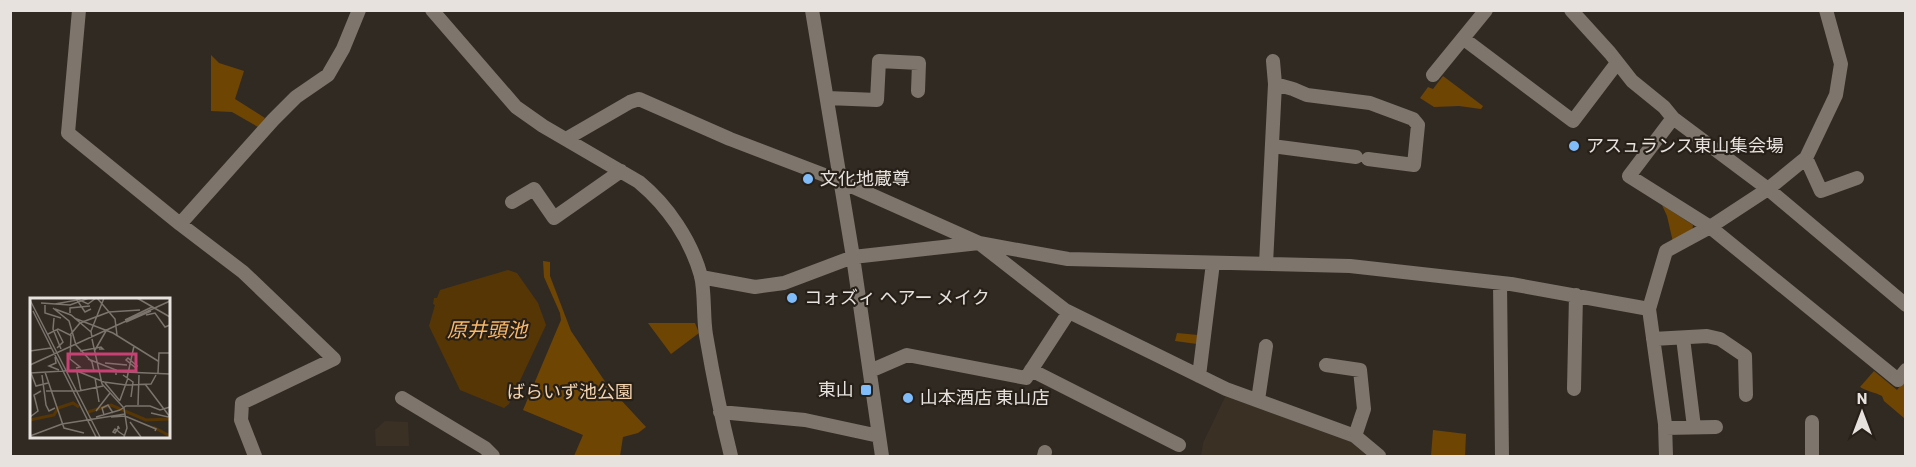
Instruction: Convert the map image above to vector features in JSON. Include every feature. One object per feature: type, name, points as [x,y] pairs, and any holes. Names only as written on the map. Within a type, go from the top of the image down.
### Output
[{"type":"street","points":[[79,10],[68,133],[243,272],[334,359],[242,403],[241,420],[255,456]]},
{"type":"street","points":[[180,224],[273,120],[296,97],[328,75],[343,49],[359,10]]},
{"type":"street","points":[[432,10],[516,107],[543,126],[639,182],[653,194],[685,236],[701,277],[704,320],[720,412],[731,456]]},
{"type":"street","points":[[812,10],[853,257],[882,456]]},
{"type":"street","points":[[1433,75],[1486,10]]},
{"type":"street","points":[[1571,10],[1632,81],[1664,107],[1672,118],[1768,189],[1905,305]]},
{"type":"street","points":[[1666,456],[1665,428],[1649,309],[1666,251],[1710,227],[1768,189],[1806,158],[1836,95],[1841,64],[1826,10]]},
{"type":"street","points":[[1464,39],[1573,121],[1617,63]]},
{"type":"street","points":[[827,98],[877,100],[879,61],[919,63],[918,91]]},
{"type":"street","points":[[1266,264],[1275,84],[1273,61]]},
{"type":"street","points":[[1272,146],[1414,165],[1418,125],[1413,119],[1370,103],[1307,95],[1275,84]]},
{"type":"street","points":[[566,139],[639,99],[730,140],[840,181],[979,243],[1069,312],[1199,376],[1355,436],[1379,456]]},
{"type":"street","points":[[1672,118],[1629,176],[1710,227],[1898,380],[1905,370]]},
{"type":"street","points":[[1806,158],[1821,191],[1857,178]]},
{"type":"street","points":[[512,202],[534,189],[554,218],[621,171]]},
{"type":"street","points":[[701,277],[755,286],[783,283],[853,257],[979,243],[1068,259],[1350,266],[1500,283],[1649,309]]},
{"type":"street","points":[[1199,376],[1213,262]]},
{"type":"street","points":[[1500,283],[1502,456]]},
{"type":"street","points":[[1574,389],[1576,295]]},
{"type":"street","points":[[870,371],[907,355],[1026,378],[1069,312]]},
{"type":"street","points":[[1653,339],[1707,336],[1720,339],[1745,356],[1746,395]]},
{"type":"street","points":[[1683,338],[1694,427]]},
{"type":"street","points":[[1258,400],[1266,346]]},
{"type":"street","points":[[1326,365],[1360,370],[1364,410],[1355,436]]},
{"type":"street","points":[[1031,370],[1179,445]]},
{"type":"street","points":[[402,398],[485,448],[493,456]]},
{"type":"street","points":[[720,412],[805,420],[879,436]]},
{"type":"street","points":[[1812,422],[1812,456]]},
{"type":"street","points":[[1665,428],[1716,427]]},
{"type":"shaded area","points":[[1227,393],[1353,440],[1371,456],[1201,456],[1203,443]]},
{"type":"shaded area","points":[[385,421],[408,422],[409,446],[376,446],[375,430]]},
{"type":"green space","points":[[211,55],[219,63],[244,71],[235,99],[265,118],[258,127],[232,112],[211,111]]},
{"type":"green space","points":[[1443,76],[1483,106],[1481,109],[1459,106],[1434,107],[1420,98],[1428,87],[1433,89]]},
{"type":"green space","points":[[1662,205],[1693,225],[1692,232],[1673,242]]},
{"type":"green space","name":"ばらいず池公園","points":[[543,261],[550,262],[550,276],[571,331],[608,386],[646,427],[638,433],[623,437],[620,456],[574,456],[583,435],[523,410],[561,320],[544,277]]},
{"type":"green space","points":[[648,323],[695,323],[699,333],[671,354]]},
{"type":"green space","points":[[1177,333],[1198,335],[1197,344],[1175,341]]},
{"type":"green space","points":[[1874,371],[1897,390],[1905,380],[1904,418],[1884,401],[1882,396],[1860,387]]},
{"type":"green space","points":[[1433,430],[1466,434],[1465,456],[1431,456]]},
{"type":"water","name":"原井頭池","points":[[508,270],[517,273],[538,303],[546,325],[509,404],[504,408],[460,390],[429,326],[435,305],[433,304],[434,298],[437,298],[440,290]]},
{"type":"place","name":"アスュランス東山集会場","points":[[1574,146]]},
{"type":"place","name":"文化地蔵尊","points":[[808,179]]},
{"type":"place","name":"コォズィ ヘアー メイク","points":[[792,298]]},
{"type":"place","name":"東山","points":[[866,390]]},
{"type":"place","name":"山本酒店 東山店","points":[[908,398]]}]
